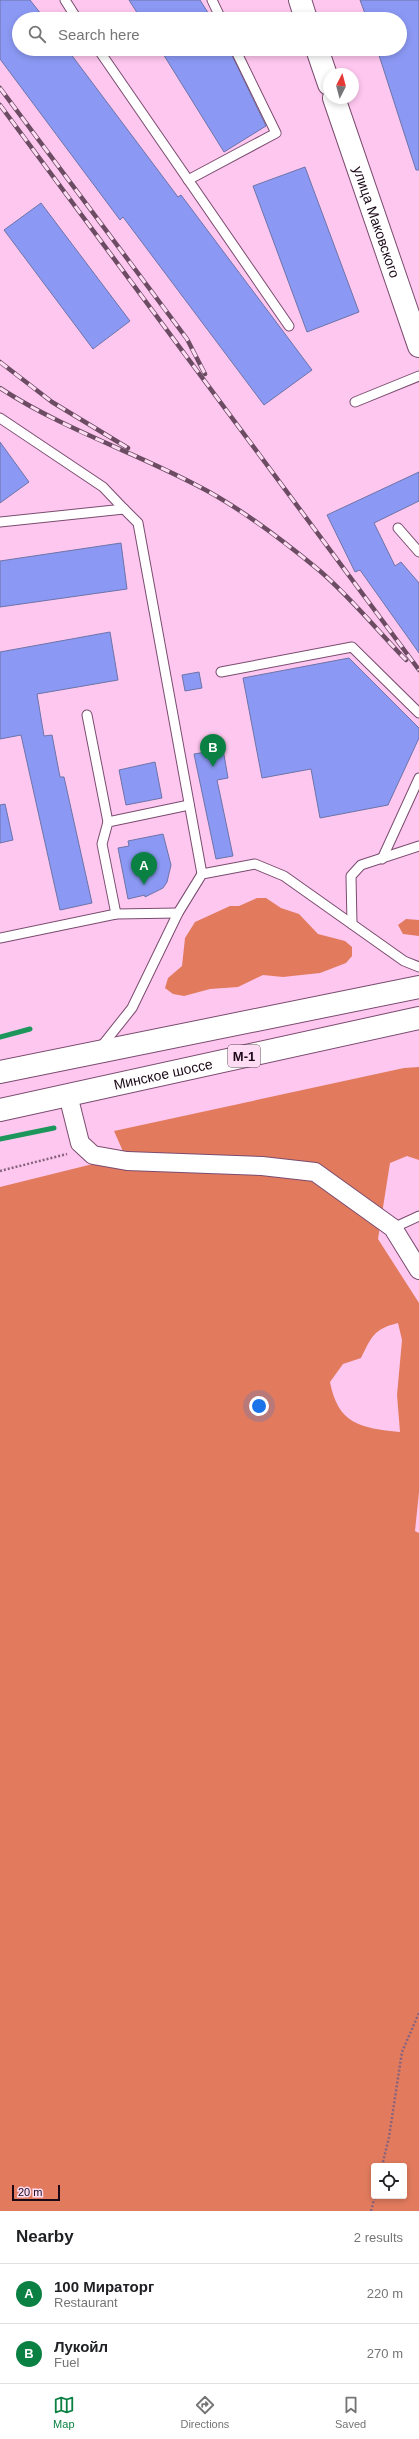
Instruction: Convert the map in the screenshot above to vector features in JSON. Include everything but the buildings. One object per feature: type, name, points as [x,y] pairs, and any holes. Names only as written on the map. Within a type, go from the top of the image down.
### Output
[{"type":"main road","points":[[300,0],[304,12]]},
{"type":"main road","points":[[319,56],[324,68]]},
{"type":"main road","name":"улица Маковского","points":[[336,104],[419,346]]},
{"type":"main road","name":"М-1","points":[[0,1072],[95,1054],[419,987]]},
{"type":"main road","name":"Минское шоссе","points":[[0,1110],[419,1018]]},
{"type":"street","points":[[68,1095],[80,1144],[93,1155],[127,1161],[262,1166],[315,1172],[392,1228],[419,1270]]},
{"type":"lane","points":[[65,0],[73,12]]},
{"type":"lane","points":[[212,0],[218,12]]},
{"type":"lane","points":[[103,56],[289,326]]},
{"type":"lane","points":[[188,180],[276,133],[238,56]]},
{"type":"lane","points":[[355,402],[419,376]]},
{"type":"lane","points":[[0,418],[103,487],[138,523],[202,874],[178,913],[132,1008],[95,1054]]},
{"type":"lane","points":[[0,522],[124,509]]},
{"type":"lane","points":[[398,528],[419,552]]},
{"type":"lane","points":[[221,672],[352,647],[419,714]]},
{"type":"lane","points":[[87,715],[108,822],[102,844],[116,914]]},
{"type":"lane","points":[[382,858],[419,778]]},
{"type":"lane","points":[[108,822],[189,805]]},
{"type":"lane","points":[[352,924],[351,876],[361,865],[419,846]]},
{"type":"lane","points":[[202,874],[255,864],[284,876],[404,961],[419,967]]},
{"type":"lane","points":[[0,938],[116,914],[178,913]]},
{"type":"lane","points":[[392,1228],[419,1216]]},
{"type":"path","points":[[0,1170],[86,1149]]},
{"type":"path","points":[[383,2163],[389,2137],[402,2052],[419,2013]]},
{"type":"path","points":[[371,2211],[374,2199]]},
{"type":"shaded area","points":[[257,898],[266,898],[281,908],[299,914],[318,934],[345,941],[352,947],[352,956],[346,963],[320,973],[283,977],[263,975],[238,987],[210,989],[184,996],[173,994],[165,988],[168,978],[182,966],[185,938],[195,922],[230,906],[239,906]]},
{"type":"shaded area","points":[[406,919],[419,920],[419,936],[403,934],[398,925]]},
{"type":"shaded area","points":[[419,1067],[419,1160],[407,1156],[390,1163],[378,1239],[419,1303],[419,1492],[415,1531],[419,1533],[419,2211],[0,2211],[0,1187],[125,1156],[114,1131],[404,1068]],"holes":[[[398,1323],[402,1340],[397,1395],[400,1432],[373,1428],[353,1421],[345,1415],[339,1407],[330,1382],[343,1364],[361,1358],[371,1339],[375,1334],[384,1328]]]},
{"type":"waterway","points":[[0,1037],[30,1029]]},
{"type":"waterway","points":[[0,1139],[54,1128]]},
{"type":"railway","points":[[0,88],[187,339],[205,374]]},
{"type":"railway","points":[[0,105],[419,670]]},
{"type":"railway","points":[[0,362],[52,402],[128,448]]},
{"type":"railway","points":[[0,388],[47,415],[196,485],[244,513],[320,571],[353,603],[406,660]]},
{"type":"place","name":"Лукойл","points":[[213,767]]},
{"type":"place","name":"100 Мираторг","points":[[144,885]]}]
